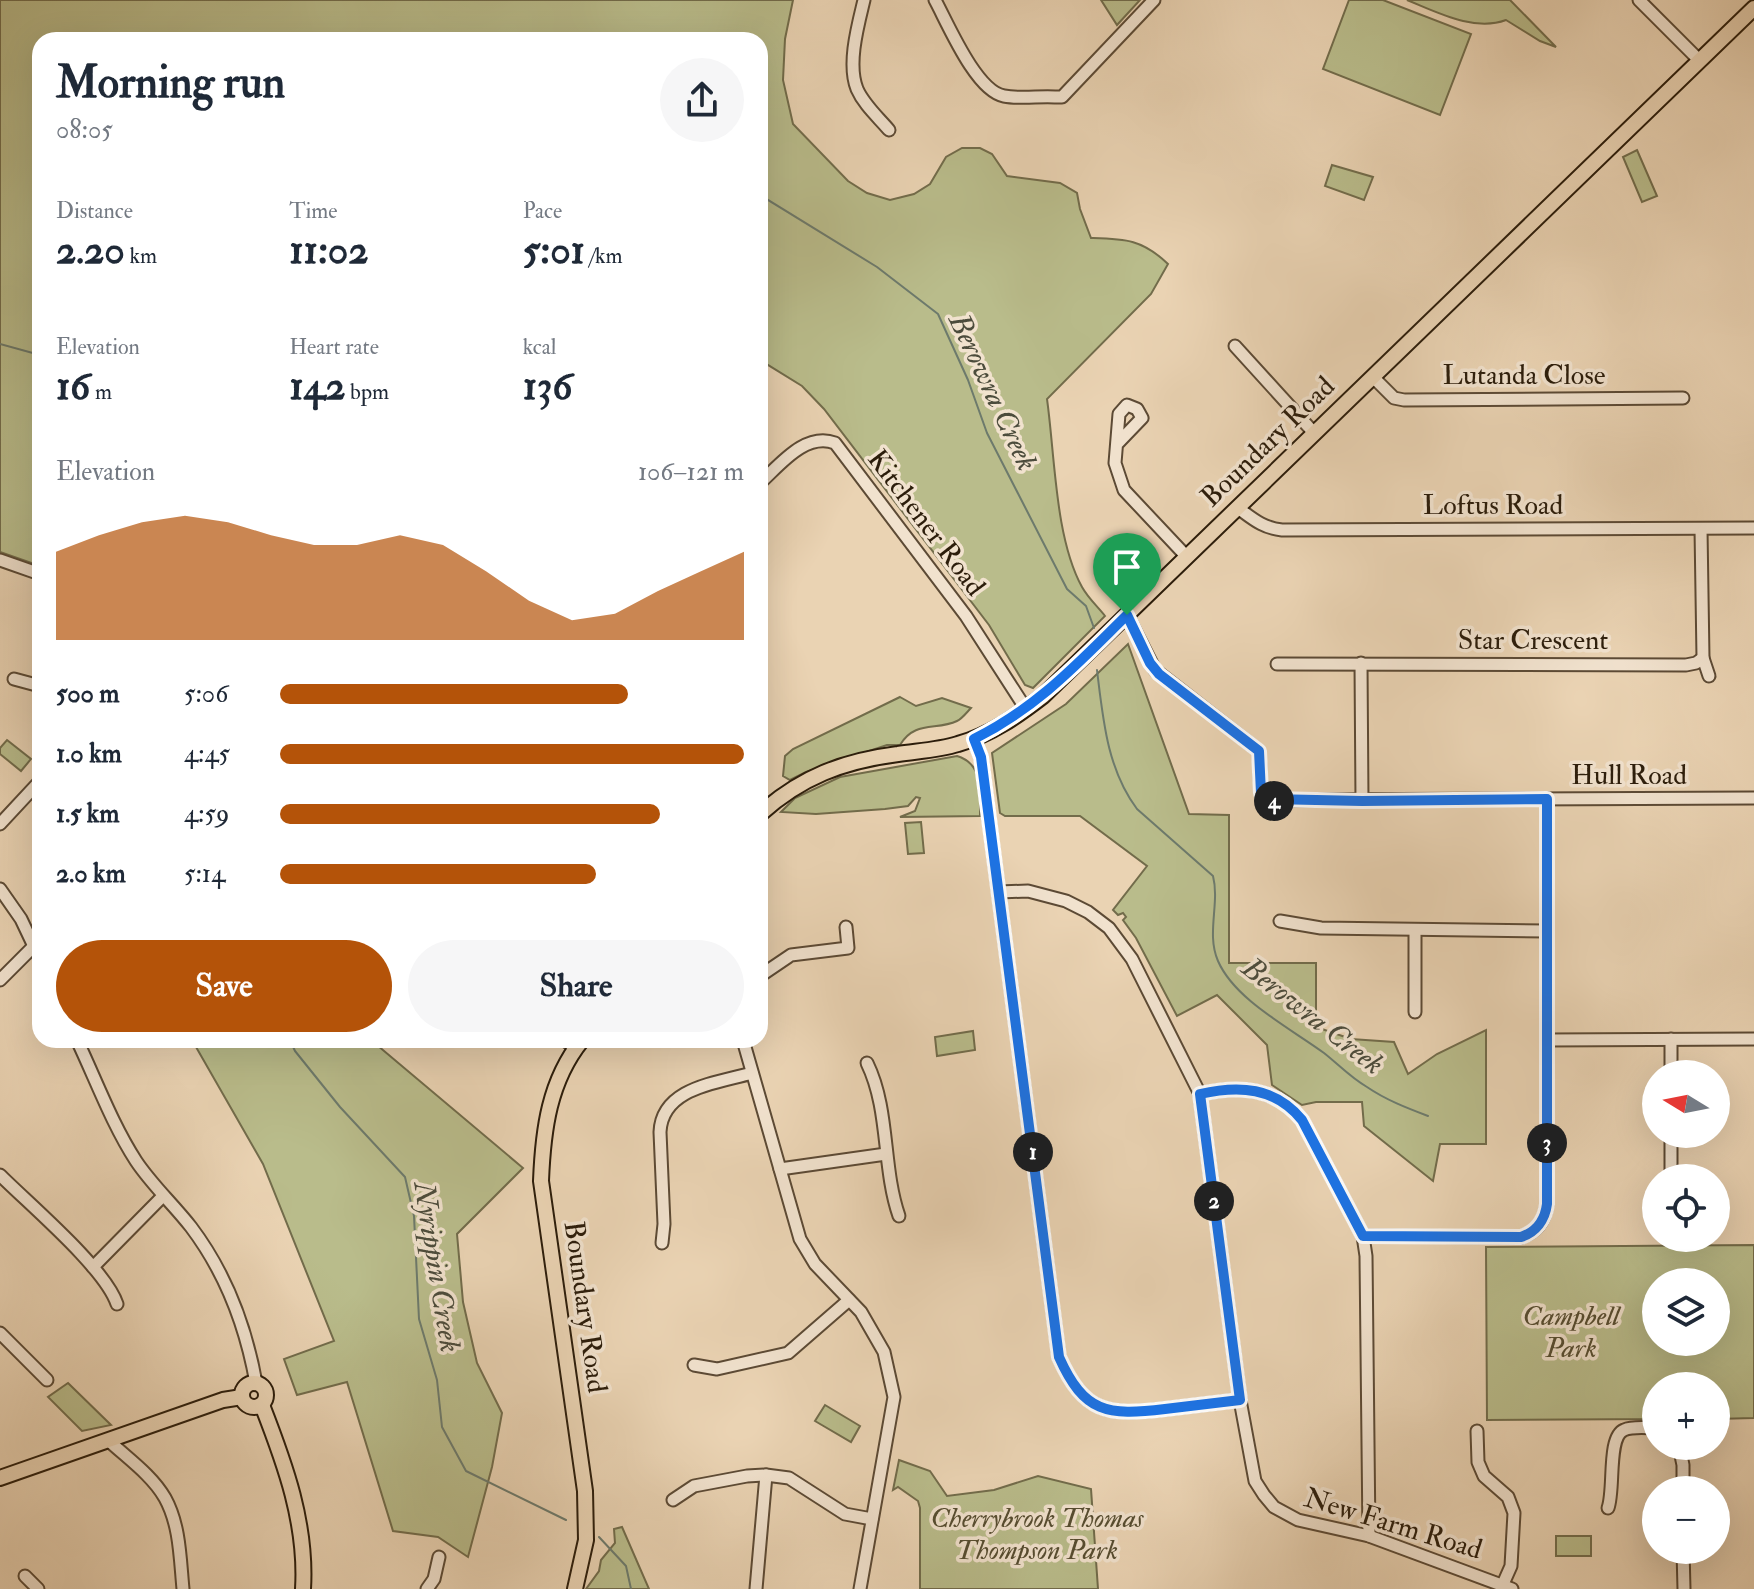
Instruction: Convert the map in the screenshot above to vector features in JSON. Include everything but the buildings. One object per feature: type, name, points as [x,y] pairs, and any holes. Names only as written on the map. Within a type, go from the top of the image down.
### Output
[{"type":"main road","name":"Boundary Road","points":[[768,807],[785,792],[833,768],[974,739],[1013,718],[1046,693],[1754,8]]},
{"type":"main road","name":"Boundary Road","points":[[572,1048],[546,1118],[541,1181],[585,1491],[586,1540],[575,1589]]},
{"type":"main road","points":[[256,1383],[266,1392],[262,1405],[255,1407],[248,1406],[242,1397],[246,1386],[256,1383]]},
{"type":"main road","points":[[0,1478],[223,1400],[242,1397]]},
{"type":"main road","points":[[262,1405],[298,1515],[304,1559],[303,1589]]},
{"type":"street","points":[[864,0],[854,78],[865,102],[889,130]]},
{"type":"street","points":[[935,0],[988,89],[1003,96],[1062,97],[1154,0]]},
{"type":"street","points":[[1639,0],[1699,60]]},
{"type":"street","points":[[1235,346],[1315,434]]},
{"type":"street","name":"Lutanda Close","points":[[1373,377],[1394,398],[1404,400],[1683,398]]},
{"type":"street","name":"Kitchener Road","points":[[768,476],[806,444],[822,440],[835,443],[966,616],[1026,709]]},
{"type":"street","points":[[1117,444],[1115,463],[1124,490],[1187,557]]},
{"type":"street","name":"Loftus Road","points":[[1238,508],[1257,523],[1282,530],[1754,528]]},
{"type":"street","points":[[1701,529],[1703,658],[1709,676]]},
{"type":"street","points":[[0,560],[32,571]]},
{"type":"street","name":"Hull Road","points":[[1127,615],[1150,663],[1159,674],[1259,751],[1261,793],[1274,801],[1754,798]]},
{"type":"street","name":"Star Crescent","points":[[1277,664],[1686,665],[1703,658]]},
{"type":"street","points":[[1361,663],[1362,801]]},
{"type":"street","points":[[14,679],[32,684]]},
{"type":"street","points":[[974,739],[981,757],[1059,1357],[1070,1381],[1090,1401],[1106,1410],[1121,1413],[1240,1400]]},
{"type":"street","points":[[0,824],[32,790]]},
{"type":"street","points":[[1363,1236],[1521,1237],[1540,1224],[1547,1204],[1547,799]]},
{"type":"street","points":[[0,889],[14,907],[32,942]]},
{"type":"street","name":"New Farm Road","points":[[999,892],[1018,889],[1066,901],[1109,928],[1125,947],[1200,1094],[1240,1400],[1255,1481],[1274,1507],[1298,1520],[1369,1536],[1508,1587]]},
{"type":"street","points":[[1280,921],[1321,928],[1546,931]]},
{"type":"street","points":[[768,971],[791,955],[848,948],[846,927]]},
{"type":"street","points":[[1415,930],[1415,1012]]},
{"type":"street","points":[[0,980],[32,948]]},
{"type":"street","points":[[1671,1039],[1671,1060]]},
{"type":"street","points":[[1547,1040],[1754,1039]]},
{"type":"street","points":[[81,1048],[136,1161],[189,1225],[219,1269],[253,1362],[256,1383]]},
{"type":"street","points":[[745,1048],[795,1225],[807,1251],[823,1274],[861,1312],[884,1352],[894,1397],[860,1589]]},
{"type":"street","points":[[867,1063],[877,1086],[891,1189],[899,1216]]},
{"type":"street","points":[[662,1243],[662,1117],[670,1104],[683,1093],[752,1073]]},
{"type":"street","points":[[1200,1094],[1222,1089],[1259,1091],[1291,1107],[1302,1120],[1363,1236],[1366,1256],[1369,1536]]},
{"type":"street","points":[[780,1169],[886,1154]]},
{"type":"street","points":[[0,1175],[93,1267],[112,1289],[117,1304]]},
{"type":"street","points":[[93,1267],[163,1196]]},
{"type":"street","points":[[694,1365],[717,1369],[788,1353],[849,1300]]},
{"type":"street","points":[[0,1333],[47,1380]]},
{"type":"street","points":[[1608,1508],[1613,1489],[1613,1446],[1617,1435],[1627,1429],[1642,1428]]},
{"type":"street","points":[[1477,1431],[1478,1462],[1484,1476],[1508,1497],[1514,1513],[1508,1587]]},
{"type":"street","points":[[108,1440],[164,1496],[174,1517],[183,1589]]},
{"type":"street","points":[[673,1500],[694,1486],[766,1475],[789,1478],[845,1514],[872,1519]]},
{"type":"street","points":[[756,1589],[766,1475]]},
{"type":"street","points":[[427,1589],[434,1579],[439,1557]]},
{"type":"street","points":[[1683,1564],[1684,1589]]},
{"type":"street","points":[[25,1576],[38,1589]]},
{"type":"green space","points":[[0,0],[793,0],[785,39],[783,80],[793,124],[848,181],[867,193],[890,200],[914,194],[930,184],[946,157],[962,148],[980,148],[992,154],[1007,176],[1060,183],[1077,193],[1091,238],[1141,245],[1168,264],[1151,294],[1047,399],[1057,496],[1066,545],[1082,587],[1105,616],[1033,688],[1025,685],[989,625],[824,409],[802,386],[768,365],[768,32],[32,32],[32,563],[0,552]]},
{"type":"green space","points":[[1101,0],[1140,0],[1117,25]]},
{"type":"green space","points":[[1349,0],[1383,0],[1471,34],[1440,115],[1323,69]]},
{"type":"green space","points":[[1407,0],[1510,0],[1556,47],[1506,20],[1481,24],[1469,22]]},
{"type":"green space","points":[[1637,150],[1657,196],[1642,202],[1623,157]]},
{"type":"green space","points":[[1332,165],[1373,177],[1364,200],[1325,186]]},
{"type":"green space","points":[[1128,644],[1189,814],[1229,815],[1229,963],[1316,963],[1316,1027],[1351,1039],[1394,1042],[1408,1074],[1437,1054],[1486,1030],[1486,1144],[1440,1144],[1433,1181],[1364,1126],[1362,1102],[1302,1105],[1272,1085],[1267,1045],[1217,995],[1177,1016],[1136,938],[1123,920],[1126,917],[1113,910],[1147,866],[1080,816],[1005,816],[1000,813],[992,753],[1066,704]]},
{"type":"green space","points":[[900,697],[916,706],[942,698],[971,708],[957,721],[912,732],[900,745],[887,745],[790,780],[783,776],[785,756],[793,749]]},
{"type":"green space","points":[[7,740],[31,759],[21,771],[0,754],[0,748]]},
{"type":"green space","points":[[957,756],[972,765],[976,772],[980,789],[980,816],[900,817],[915,811],[920,798],[916,797],[908,806],[885,809],[816,814],[781,812],[795,798],[840,777]]},
{"type":"green space","points":[[921,822],[924,853],[908,854],[905,823]]},
{"type":"green space","points":[[973,1031],[975,1050],[937,1056],[935,1037]]},
{"type":"green space","points":[[197,1048],[380,1048],[523,1168],[457,1234],[463,1302],[477,1363],[502,1413],[492,1467],[468,1557],[438,1537],[393,1531],[347,1382],[297,1395],[284,1359],[334,1341],[263,1164]]},
{"type":"green space","name":"Campbell Park","points":[[1730,1245],[1754,1245],[1754,1418],[1730,1419],[1730,1372],[1642,1372],[1642,1419],[1487,1420],[1486,1247],[1642,1246],[1642,1252],[1730,1252]]},
{"type":"green space","points":[[68,1383],[111,1425],[82,1431],[48,1397]]},
{"type":"green space","points":[[825,1405],[860,1426],[851,1442],[815,1421]]},
{"type":"green space","name":"Cherrybrook Thomas Thompson Park","points":[[899,1460],[930,1471],[947,1496],[994,1490],[1038,1476],[1091,1489],[1098,1589],[920,1589],[920,1508],[918,1501],[898,1487],[893,1490]]},
{"type":"green space","points":[[622,1527],[649,1589],[586,1589],[599,1571],[601,1560],[615,1543],[614,1529]]},
{"type":"green space","points":[[1556,1536],[1591,1536],[1591,1556],[1556,1556]]},
{"type":"waterway","name":"Berowra Creek","points":[[768,200],[877,267],[938,314],[968,380],[987,433],[1067,589],[1086,606],[1094,628]]},
{"type":"waterway","name":"Berowra Creek","points":[[0,344],[32,353]]},
{"type":"waterway","name":"Berowra Creek","points":[[1097,670],[1108,743],[1127,794],[1137,809],[1213,876],[1213,940],[1218,961],[1226,975],[1250,1001],[1361,1083],[1389,1100],[1428,1116]]},
{"type":"waterway","name":"Nyrippin Creek","points":[[294,1048],[340,1107],[405,1177],[414,1216],[419,1319],[437,1380],[442,1427],[466,1471],[566,1520]]},
{"type":"waterway","name":"Nyrippin Creek","points":[[599,1537],[626,1566],[631,1589]]},
{"type":"route","points":[[1127,615],[1150,663],[1159,674],[1259,751],[1261,793],[1268,799],[1547,799],[1547,1204],[1540,1224],[1521,1237],[1363,1236],[1302,1120],[1291,1107],[1270,1094],[1249,1089],[1222,1089],[1200,1094],[1240,1400],[1135,1413],[1106,1410],[1090,1401],[1070,1381],[1059,1357],[981,757],[974,739],[1013,718],[1046,693],[1127,615]]}]
